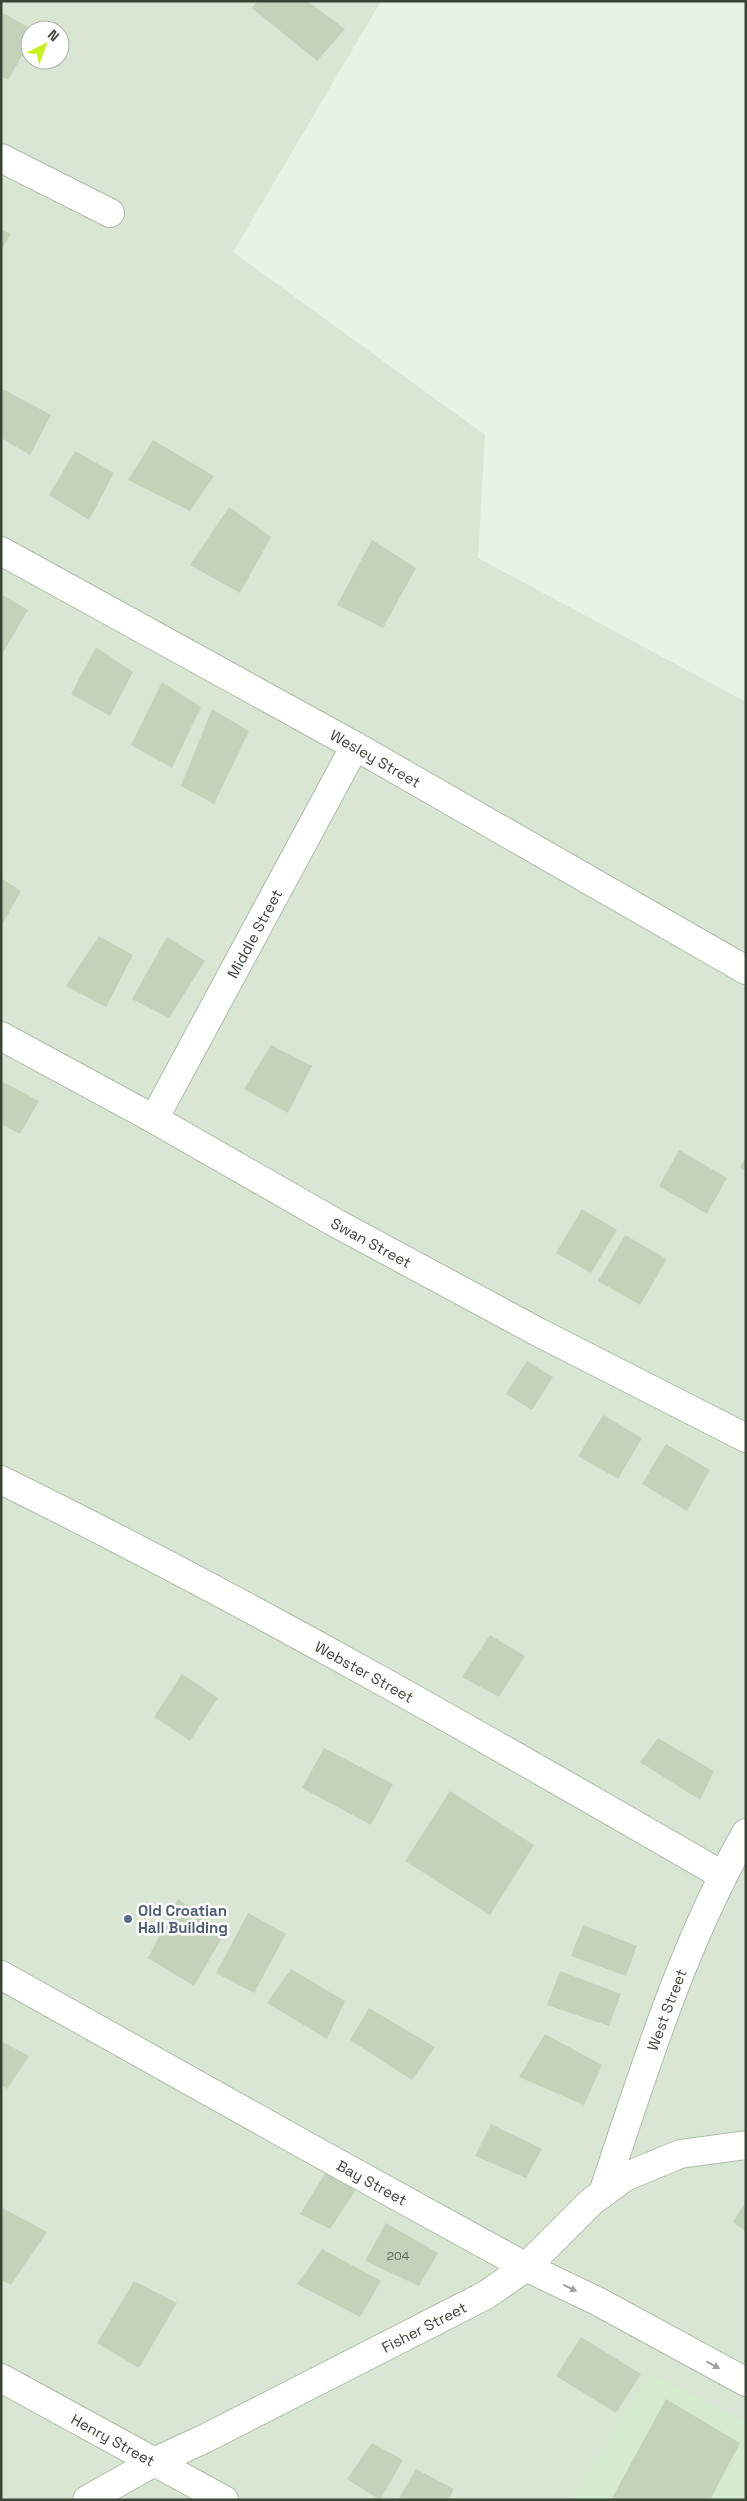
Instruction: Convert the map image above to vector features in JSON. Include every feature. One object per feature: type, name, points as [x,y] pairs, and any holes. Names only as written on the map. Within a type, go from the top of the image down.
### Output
[{"type":"street","points":[[1,158],[110,213]]},
{"type":"street","name":"Wesley Street","points":[[1,551],[355,746],[746,970]]},
{"type":"street","name":"Middle Street","points":[[154,1120],[355,746]]},
{"type":"street","name":"Swan Street","points":[[1,1036],[334,1222],[538,1332],[746,1438]]},
{"type":"street","name":"Webster Street","points":[[1,1480],[130,1544],[240,1604],[557,1779],[722,1875]]},
{"type":"street","name":"West Street","points":[[603,2193],[650,2049],[722,1875],[746,1833]]},
{"type":"street","name":"Bay Street","points":[[1,1975],[242,2111],[526,2267],[599,2302],[746,2382]]},
{"type":"street","name":"Fisher Street","points":[[87,2500],[156,2461],[204,2439],[477,2299],[526,2267],[559,2232],[603,2193],[625,2177],[662,2160],[721,2147],[746,2145]]},
{"type":"street","name":"Henry Street","points":[[1,2378],[156,2461],[224,2500]]},
{"type":"shaded area","points":[[1,1],[381,1],[233,252],[485,435],[478,558],[746,702],[746,2500],[1,2500]]},
{"type":"shaded area","points":[[650,2374],[746,2423],[746,2500],[570,2500]]},
{"type":"building","points":[[257,1],[307,1],[345,29],[317,61],[252,8]]},
{"type":"building","points":[[1,12],[20,23],[20,59],[8,80],[1,76]]},
{"type":"building","points":[[1,229],[11,234],[1,250]]},
{"type":"building","points":[[1,388],[51,415],[30,455],[1,438]]},
{"type":"building","points":[[153,440],[214,476],[190,511],[128,480]]},
{"type":"building","points":[[75,451],[114,473],[89,520],[49,495]]},
{"type":"building","points":[[229,507],[271,537],[240,593],[190,565]]},
{"type":"building","points":[[372,540],[416,568],[383,628],[337,605]]},
{"type":"building","points":[[1,594],[28,610],[1,656]]},
{"type":"building","points":[[96,647],[133,672],[110,716],[71,694]]},
{"type":"building","points":[[162,682],[201,707],[172,768],[131,745]]},
{"type":"building","points":[[212,709],[249,731],[214,804],[181,786]]},
{"type":"building","points":[[1,878],[21,891],[1,927]]},
{"type":"building","points":[[99,936],[133,955],[106,1007],[66,986]]},
{"type":"building","points":[[167,937],[205,961],[169,1018],[132,999]]},
{"type":"building","points":[[271,1045],[312,1066],[288,1113],[244,1089]]},
{"type":"building","points":[[1,1081],[39,1101],[20,1134],[1,1124]]},
{"type":"building","points":[[679,1150],[727,1178],[707,1214],[659,1186]]},
{"type":"building","points":[[746,1157],[746,1171],[740,1167]]},
{"type":"building","points":[[582,1209],[617,1230],[591,1273],[556,1253]]},
{"type":"building","points":[[625,1235],[667,1259],[640,1305],[598,1281]]},
{"type":"building","points":[[527,1361],[553,1377],[532,1410],[506,1394]]},
{"type":"building","points":[[603,1415],[642,1438],[618,1479],[578,1456]]},
{"type":"building","points":[[666,1444],[710,1470],[687,1511],[642,1484]]},
{"type":"building","points":[[490,1635],[525,1656],[499,1697],[462,1677]]},
{"type":"building","points":[[182,1674],[218,1698],[190,1741],[154,1717]]},
{"type":"building","points":[[658,1738],[714,1771],[700,1800],[640,1762]]},
{"type":"building","points":[[324,1748],[393,1784],[371,1825],[302,1788]]},
{"type":"building","points":[[450,1791],[534,1845],[490,1915],[405,1861]]},
{"type":"building","points":[[178,1899],[226,1931],[194,1986],[148,1958]]},
{"type":"building","points":[[248,1913],[286,1934],[254,1993],[216,1973]]},
{"type":"building","points":[[583,1925],[637,1946],[626,1976],[571,1956]]},
{"type":"building","points":[[291,1969],[345,2001],[327,2039],[267,2003]]},
{"type":"building","points":[[560,1971],[621,1994],[609,2026],[547,2005]]},
{"type":"building","points":[[369,2008],[435,2047],[412,2080],[350,2040]]},
{"type":"building","points":[[545,2034],[602,2065],[584,2105],[519,2077]]},
{"type":"building","points":[[1,2041],[29,2056],[7,2089],[1,2085]]},
{"type":"building","points":[[491,2124],[542,2149],[526,2178],[475,2156]]},
{"type":"building","points":[[326,2172],[357,2188],[330,2229],[300,2214]]},
{"type":"building","points":[[746,2201],[746,2232],[733,2222]]},
{"type":"building","points":[[1,2207],[47,2232],[11,2285],[1,2280]]},
{"type":"building","points":[[386,2223],[438,2253],[419,2286],[365,2261]]},
{"type":"building","points":[[322,2249],[381,2281],[360,2317],[297,2284]]},
{"type":"building","points":[[134,2281],[177,2303],[139,2368],[97,2343]]},
{"type":"building","points":[[581,2337],[641,2374],[616,2413],[556,2376]]},
{"type":"building","points":[[666,2399],[740,2443],[710,2500],[611,2500]]},
{"type":"building","points":[[372,2443],[403,2460],[380,2500],[347,2479]]},
{"type":"building","points":[[416,2469],[454,2489],[448,2500],[398,2500]]},
{"type":"place","name":"Old Croatian Hall Building","points":[[128,1919]]}]
